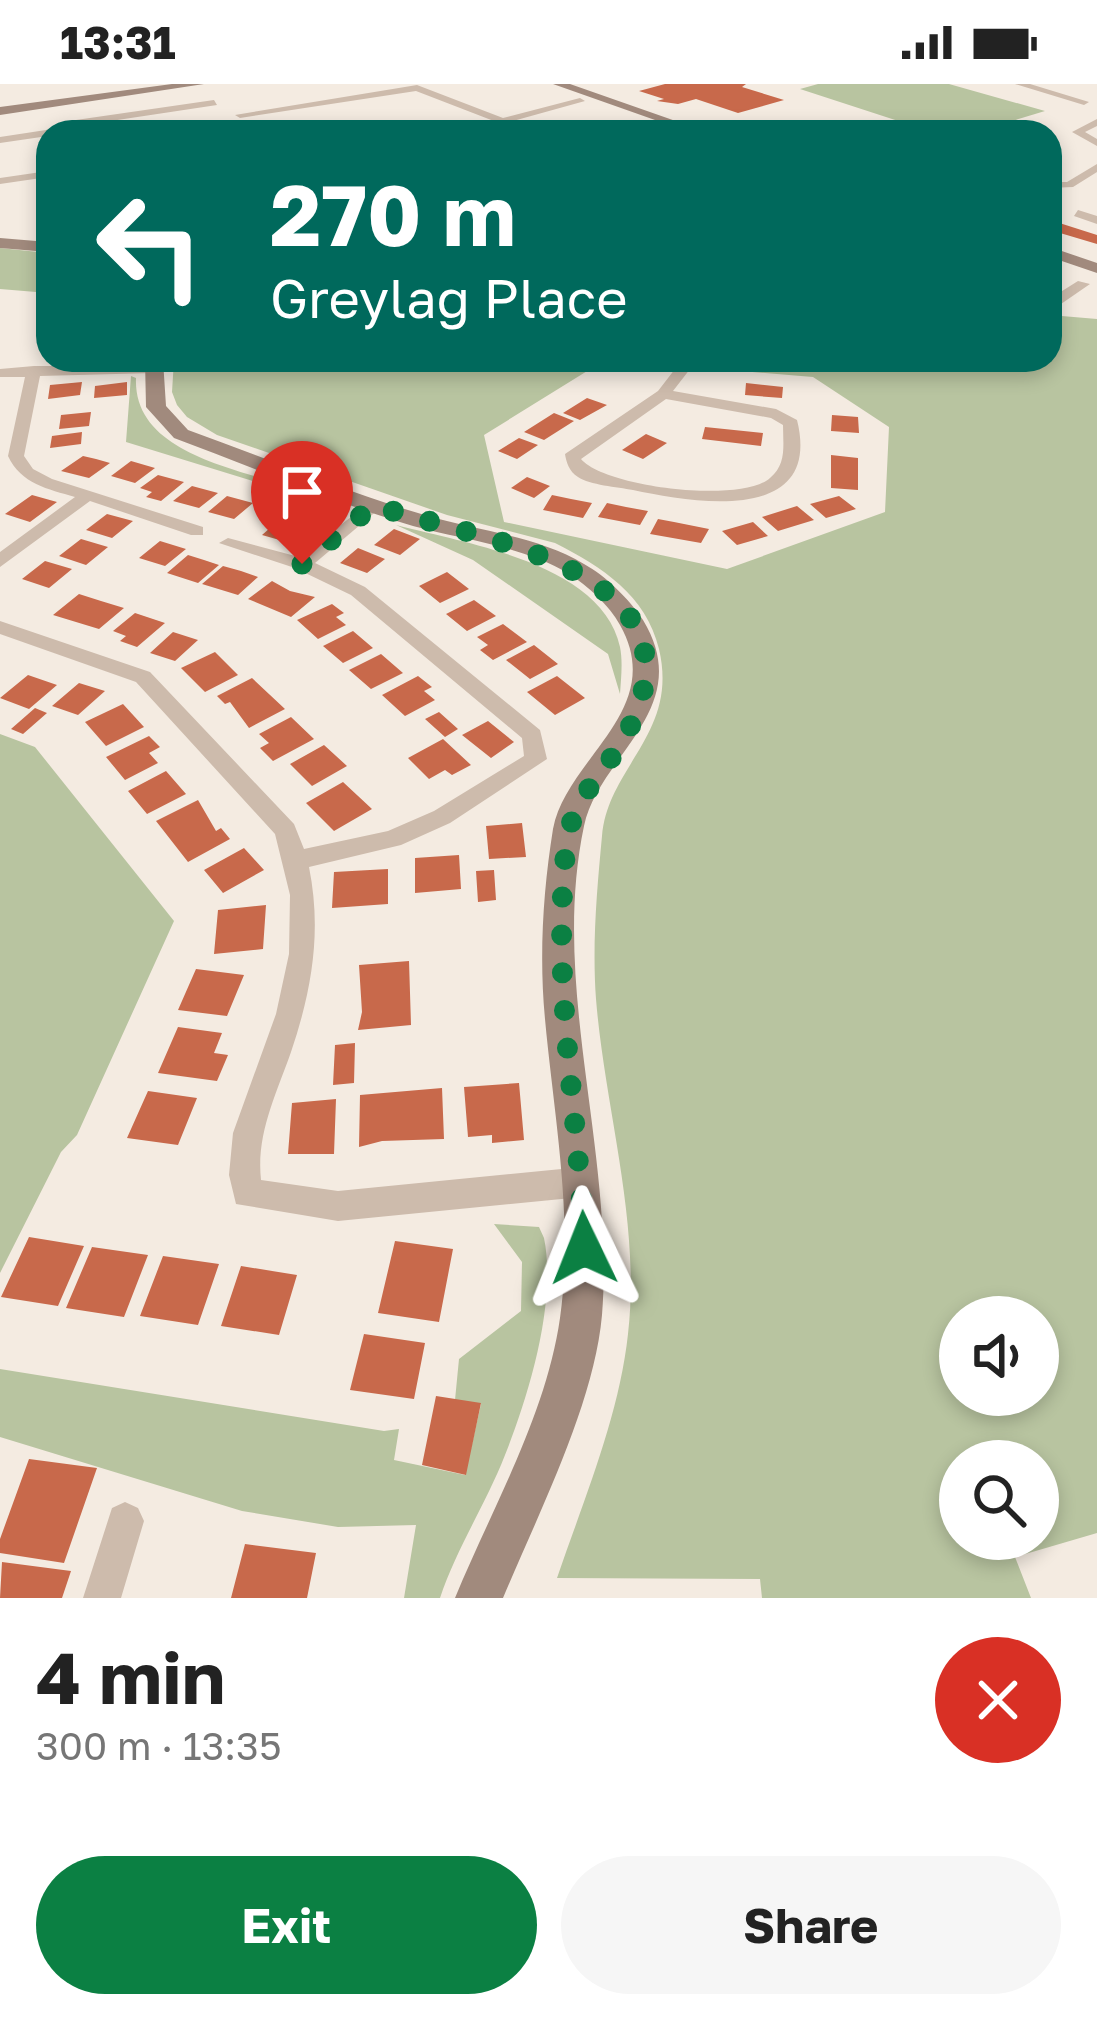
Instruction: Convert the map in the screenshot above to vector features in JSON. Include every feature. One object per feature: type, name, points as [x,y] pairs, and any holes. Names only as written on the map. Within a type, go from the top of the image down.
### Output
[{"type":"street","points":[[0,111],[195,84],[224,112],[240,115],[417,88],[500,120]]},
{"type":"street","points":[[559,84],[665,120]]},
{"type":"street","points":[[1019,84],[1084,102],[1097,100]]},
{"type":"street","points":[[507,120],[580,101]]},
{"type":"street","points":[[1084,102],[1082,107],[1097,118],[1077,132],[1097,142]]},
{"type":"street","points":[[98,120],[214,104]]},
{"type":"street","points":[[240,115],[246,120]]},
{"type":"street","points":[[0,140],[36,134]]},
{"type":"street","points":[[1062,185],[1096,169]]},
{"type":"street","points":[[0,182],[36,176]]},
{"type":"street","points":[[1078,214],[1097,220]]},
{"type":"street","points":[[0,243],[36,246]]},
{"type":"street","points":[[1062,256],[1097,268]]},
{"type":"street","points":[[0,373],[34,370],[8,457],[29,476],[197,531]]},
{"type":"street","points":[[154,372],[156,407],[182,434],[374,505],[534,550],[577,569],[622,611],[643,652],[642,693],[628,731],[580,797],[568,823],[559,912],[561,1013],[582,1182],[581,1318],[554,1422],[479,1598]]},
{"type":"street","points":[[663,394],[776,413],[791,423],[790,467],[773,486],[745,496],[707,498],[584,474],[571,458],[663,394],[680,372]]},
{"type":"street","points":[[0,562],[88,495]]},
{"type":"street","points":[[302,564],[374,505]]},
{"type":"street","points":[[228,543],[302,564],[358,591],[532,735],[536,759],[442,817],[393,838],[297,860]]},
{"type":"street","points":[[0,627],[143,677],[286,830],[297,860],[307,945],[295,1002],[240,1154],[247,1192],[338,1206],[582,1182]]},
{"type":"street","points":[[102,1598],[125,1521]]},
{"type":"green space","points":[[818,84],[949,84],[1045,111],[1015,120],[895,120],[800,89]]},
{"type":"green space","points":[[0,248],[36,252],[36,292],[0,289]]},
{"type":"green space","points":[[1062,316],[1097,319],[1097,1533],[1059,1544],[1059,1440],[939,1440],[939,1560],[1016,1560],[1031,1598],[762,1598],[760,1579],[557,1578],[609,1427],[628,1334],[630,1250],[600,1041],[596,917],[607,811],[659,704],[663,679],[653,630],[620,585],[555,543],[447,515],[217,435],[177,405],[173,372],[586,372],[484,435],[504,522],[727,569],[885,512],[889,427],[813,377],[754,372],[1062,372]]},
{"type":"green space","points":[[131,376],[136,378],[139,403],[150,423],[168,439],[214,463],[328,504],[126,442]]},
{"type":"green space","points":[[396,525],[527,561],[587,595],[608,618],[620,647],[620,694],[608,654],[473,560]]},
{"type":"green space","points":[[0,734],[35,747],[174,921],[77,1135],[61,1152],[0,1273]]},
{"type":"green space","points":[[494,1224],[539,1227],[547,1263],[544,1319],[514,1431],[440,1598],[404,1598],[416,1525],[338,1527],[242,1511],[0,1437],[0,1369],[384,1431],[399,1429],[394,1460],[465,1475],[481,1404],[455,1400],[459,1359],[521,1311],[522,1262]]},
{"type":"building","points":[[665,84],[746,84],[742,87],[784,100],[738,113],[696,99],[678,104],[657,101],[664,99],[639,91]]},
{"type":"building","points":[[1062,224],[1097,235],[1097,244],[1062,234]]},
{"type":"building","points":[[82,382],[80,395],[48,399],[50,385]]},
{"type":"building","points":[[127,382],[127,395],[94,398],[95,386]]},
{"type":"building","points":[[746,383],[783,387],[782,398],[745,395]]},
{"type":"building","points":[[587,398],[607,405],[580,420],[563,413]]},
{"type":"building","points":[[91,412],[89,426],[59,429],[61,415]]},
{"type":"building","points":[[554,413],[574,421],[544,440],[524,432]]},
{"type":"building","points":[[832,415],[858,417],[859,433],[831,431]]},
{"type":"building","points":[[705,427],[763,433],[761,446],[702,439]]},
{"type":"building","points":[[82,432],[81,444],[50,448],[52,436]]},
{"type":"building","points":[[646,434],[667,443],[643,459],[622,450]]},
{"type":"building","points":[[519,438],[538,445],[517,459],[498,451]]},
{"type":"building","points":[[831,455],[858,458],[858,490],[831,488]]},
{"type":"building","points":[[83,456],[110,463],[89,478],[61,471]]},
{"type":"building","points":[[131,461],[155,468],[135,483],[111,476]]},
{"type":"building","points":[[158,475],[184,482],[161,501],[146,497],[152,492],[140,488]]},
{"type":"building","points":[[527,477],[550,486],[534,498],[511,488]]},
{"type":"building","points":[[192,486],[218,493],[199,508],[173,501]]},
{"type":"building","points":[[32,495],[57,502],[30,522],[5,514]]},
{"type":"building","points":[[552,495],[592,503],[583,518],[543,510]]},
{"type":"building","points":[[227,496],[253,503],[234,519],[208,512]]},
{"type":"building","points":[[839,496],[856,509],[826,518],[810,504]]},
{"type":"building","points":[[301,498],[328,505],[310,521],[283,514]]},
{"type":"building","points":[[607,503],[648,511],[640,525],[598,517]]},
{"type":"building","points":[[797,506],[814,520],[778,531],[762,517]]},
{"type":"building","points":[[107,514],[133,521],[112,538],[86,530]]},
{"type":"building","points":[[658,519],[709,529],[701,543],[650,534]]},
{"type":"building","points":[[278,521],[306,528],[290,543],[262,535]]},
{"type":"building","points":[[753,522],[768,536],[737,545],[722,531]]},
{"type":"building","points":[[394,529],[420,539],[400,555],[374,545]]},
{"type":"building","points":[[81,539],[108,547],[86,565],[59,556]]},
{"type":"building","points":[[160,541],[186,549],[165,566],[139,558]]},
{"type":"building","points":[[358,548],[385,559],[367,573],[340,563]]},
{"type":"building","points":[[188,555],[219,565],[198,583],[167,573]]},
{"type":"building","points":[[45,561],[72,569],[49,588],[22,579]]},
{"type":"building","points":[[223,566],[258,577],[238,595],[202,584]]},
{"type":"building","points":[[447,572],[469,589],[440,603],[419,586]]},
{"type":"building","points":[[272,581],[315,597],[291,617],[248,599]]},
{"type":"building","points":[[79,594],[124,608],[99,629],[53,615]]},
{"type":"building","points":[[474,600],[496,616],[467,631],[446,614]]},
{"type":"building","points":[[332,604],[344,613],[336,617],[346,625],[318,639],[297,620]]},
{"type":"building","points":[[135,613],[165,623],[137,647],[120,641],[126,636],[113,631]]},
{"type":"building","points":[[503,624],[527,642],[493,660],[480,650],[488,645],[477,637]]},
{"type":"building","points":[[353,631],[373,648],[343,663],[323,646]]},
{"type":"building","points":[[173,632],[198,640],[175,661],[150,653]]},
{"type":"building","points":[[534,645],[558,664],[530,679],[506,660]]},
{"type":"building","points":[[215,652],[238,675],[205,692],[181,668]]},
{"type":"building","points":[[381,654],[403,673],[371,689],[349,670]]},
{"type":"building","points":[[28,675],[57,685],[29,709],[0,698]]},
{"type":"building","points":[[418,676],[432,687],[424,691],[435,700],[405,716],[382,695]]},
{"type":"building","points":[[557,676],[585,698],[555,715],[527,692]]},
{"type":"building","points":[[252,678],[285,709],[249,728],[230,702],[225,704],[217,696]]},
{"type":"building","points":[[79,683],[105,691],[78,715],[52,706]]},
{"type":"building","points":[[123,704],[144,727],[106,746],[85,722]]},
{"type":"building","points":[[35,708],[47,713],[23,734],[11,729]]},
{"type":"building","points":[[439,712],[458,729],[445,737],[425,719]]},
{"type":"building","points":[[291,717],[314,739],[273,761],[260,748],[269,743],[259,734]]},
{"type":"building","points":[[488,721],[514,742],[491,758],[462,735]]},
{"type":"building","points":[[149,736],[160,747],[149,753],[158,763],[125,780],[106,757]]},
{"type":"building","points":[[443,739],[471,765],[429,779],[408,758]]},
{"type":"building","points":[[324,745],[347,766],[312,786],[290,764]]},
{"type":"building","points":[[166,771],[186,794],[147,814],[128,791]]},
{"type":"building","points":[[343,782],[372,809],[334,831],[306,803]]},
{"type":"building","points":[[198,800],[216,831],[221,828],[230,839],[188,862],[156,821]]},
{"type":"building","points":[[522,823],[526,857],[489,859],[486,826]]},
{"type":"building","points":[[244,848],[264,870],[223,893],[204,870]]},
{"type":"building","points":[[459,855],[461,889],[415,893],[415,858]]},
{"type":"building","points":[[388,869],[388,904],[332,908],[334,872]]},
{"type":"building","points":[[494,870],[496,900],[478,902],[476,871]]},
{"type":"building","points":[[266,905],[263,949],[214,954],[218,910]]},
{"type":"building","points":[[409,961],[411,1025],[358,1030],[362,1012],[359,965]]},
{"type":"building","points":[[196,969],[244,975],[227,1016],[178,1010]]},
{"type":"building","points":[[178,1027],[222,1033],[214,1053],[228,1055],[217,1081],[158,1073]]},
{"type":"building","points":[[355,1043],[354,1083],[333,1085],[335,1045]]},
{"type":"building","points":[[519,1083],[524,1140],[492,1143],[492,1135],[468,1137],[464,1087]]},
{"type":"building","points":[[442,1088],[444,1139],[382,1141],[359,1147],[360,1095]]},
{"type":"building","points":[[148,1091],[197,1098],[178,1145],[127,1138]]},
{"type":"building","points":[[336,1099],[334,1154],[288,1154],[292,1103]]},
{"type":"building","points":[[29,1237],[84,1246],[58,1306],[1,1297]]},
{"type":"building","points":[[395,1241],[453,1249],[439,1322],[378,1313]]},
{"type":"building","points":[[92,1247],[148,1255],[124,1317],[66,1308]]},
{"type":"building","points":[[163,1256],[219,1264],[198,1325],[140,1316]]},
{"type":"building","points":[[241,1266],[297,1275],[279,1335],[221,1326]]},
{"type":"building","points":[[364,1334],[425,1343],[414,1399],[350,1390]]},
{"type":"building","points":[[436,1396],[481,1403],[466,1475],[422,1465]]},
{"type":"building","points":[[29,1459],[97,1468],[64,1563],[0,1553],[0,1539]]},
{"type":"building","points":[[245,1544],[316,1553],[307,1598],[231,1598]]},
{"type":"building","points":[[2,1562],[71,1571],[62,1598],[0,1598]]},
{"type":"route","points":[[302,564],[374,505],[534,550],[577,569],[608,593],[632,623],[643,652],[642,693],[628,731],[580,797],[568,823],[559,912],[561,1013],[582,1182],[584,1248]]}]
